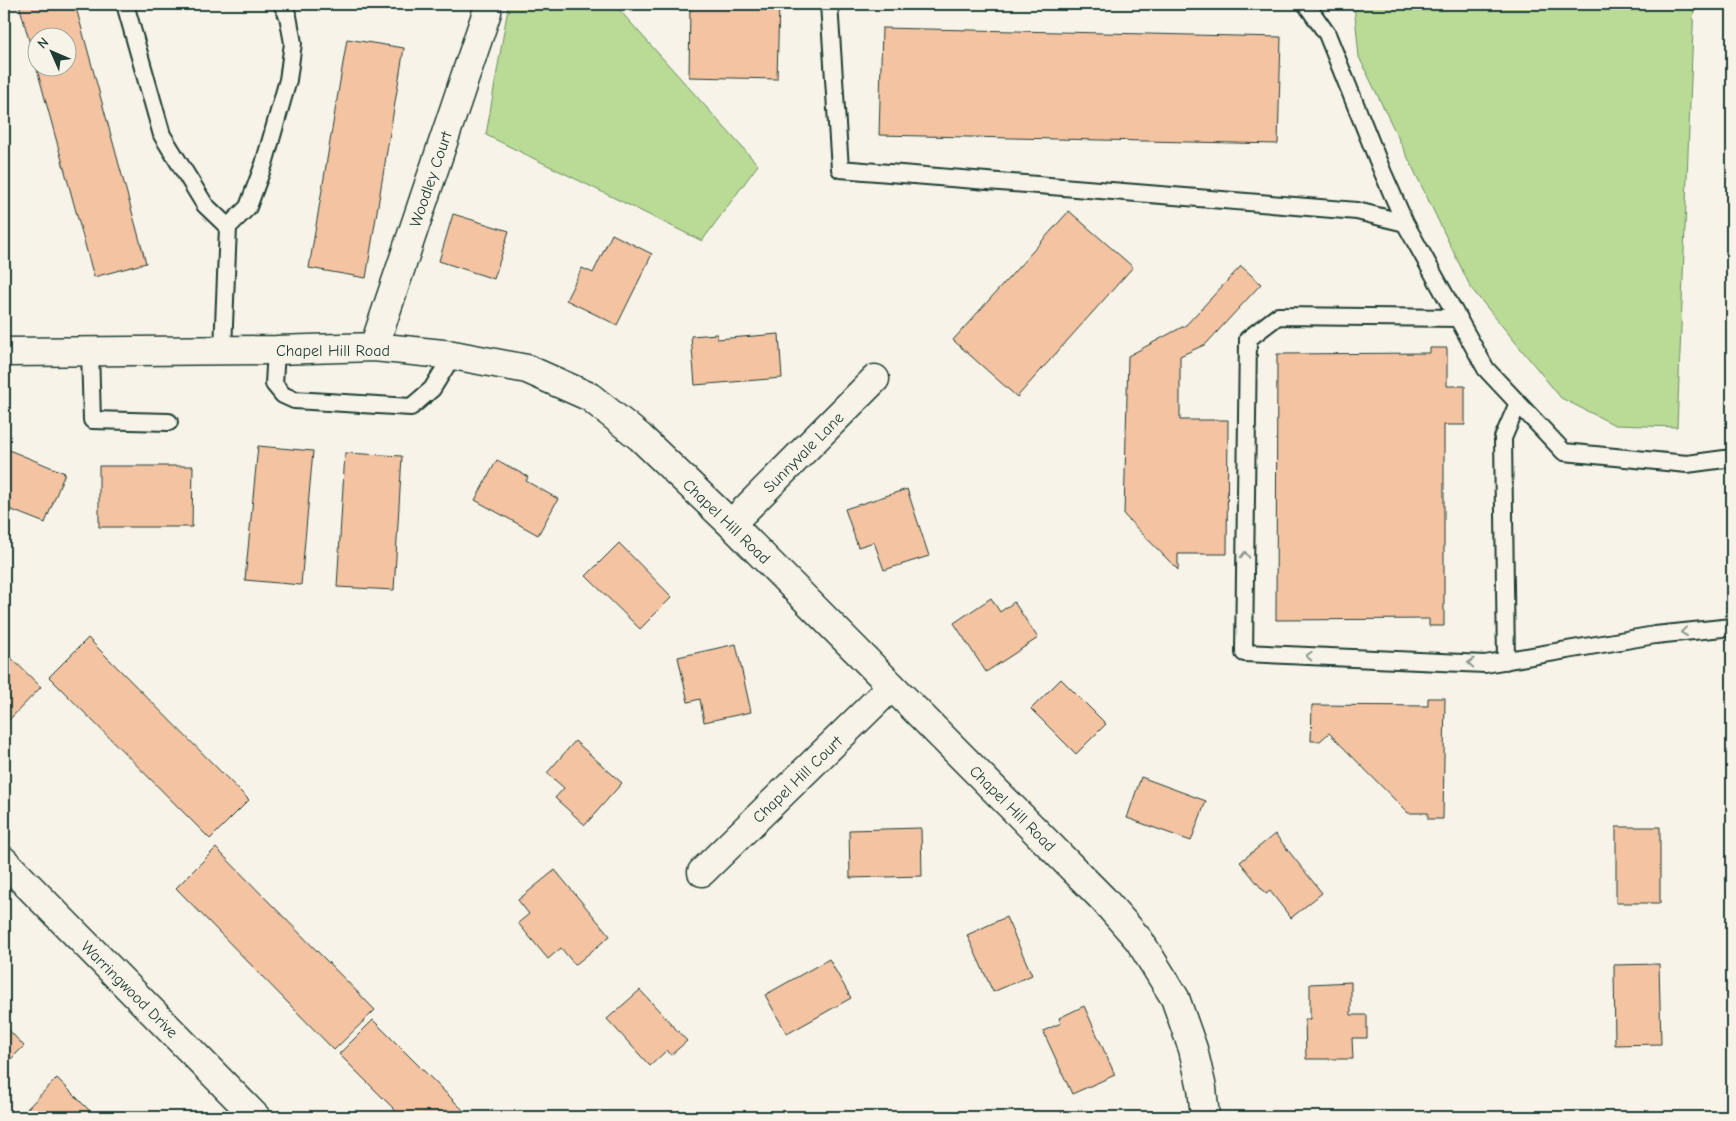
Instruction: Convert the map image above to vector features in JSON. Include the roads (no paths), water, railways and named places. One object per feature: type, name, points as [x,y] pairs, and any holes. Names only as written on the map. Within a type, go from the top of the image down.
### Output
[{"type":"street","name":"Woodley Court","points":[[374,347],[487,12]]},
{"type":"street","name":"Chapel Hill Road","points":[[4,352],[276,350],[374,347],[453,355],[527,370],[590,397],[640,437],[731,524],[1103,899],[1139,940],[1175,998],[1193,1049],[1202,1088],[1205,1117]]},
{"type":"street","name":"Sunnyvale Lane","points":[[731,524],[875,379]]},
{"type":"street","name":"Chapel Hill Court","points":[[702,872],[892,686]]},
{"type":"street","name":"Warringwood Drive","points":[[8,873],[256,1117]]},
{"type":"lane","points":[[125,4],[162,135],[205,206],[228,227]]},
{"type":"lane","points":[[223,349],[228,227],[248,207],[264,164],[288,80],[293,43],[288,16],[282,4]]},
{"type":"lane","points":[[829,4],[840,169],[1357,211],[1405,223]]},
{"type":"lane","points":[[1306,4],[1327,34],[1405,223],[1486,369],[1564,452],[1686,464],[1732,458]]},
{"type":"lane","points":[[1459,318],[1278,316],[1248,339],[1244,653],[1485,664],[1656,635],[1732,627]]},
{"type":"lane","points":[[276,350],[274,384],[283,395],[294,400],[411,407],[432,389],[453,355]]},
{"type":"lane","points":[[90,351],[92,420],[169,422]]},
{"type":"lane","points":[[1506,661],[1503,438],[1518,403]]}]
